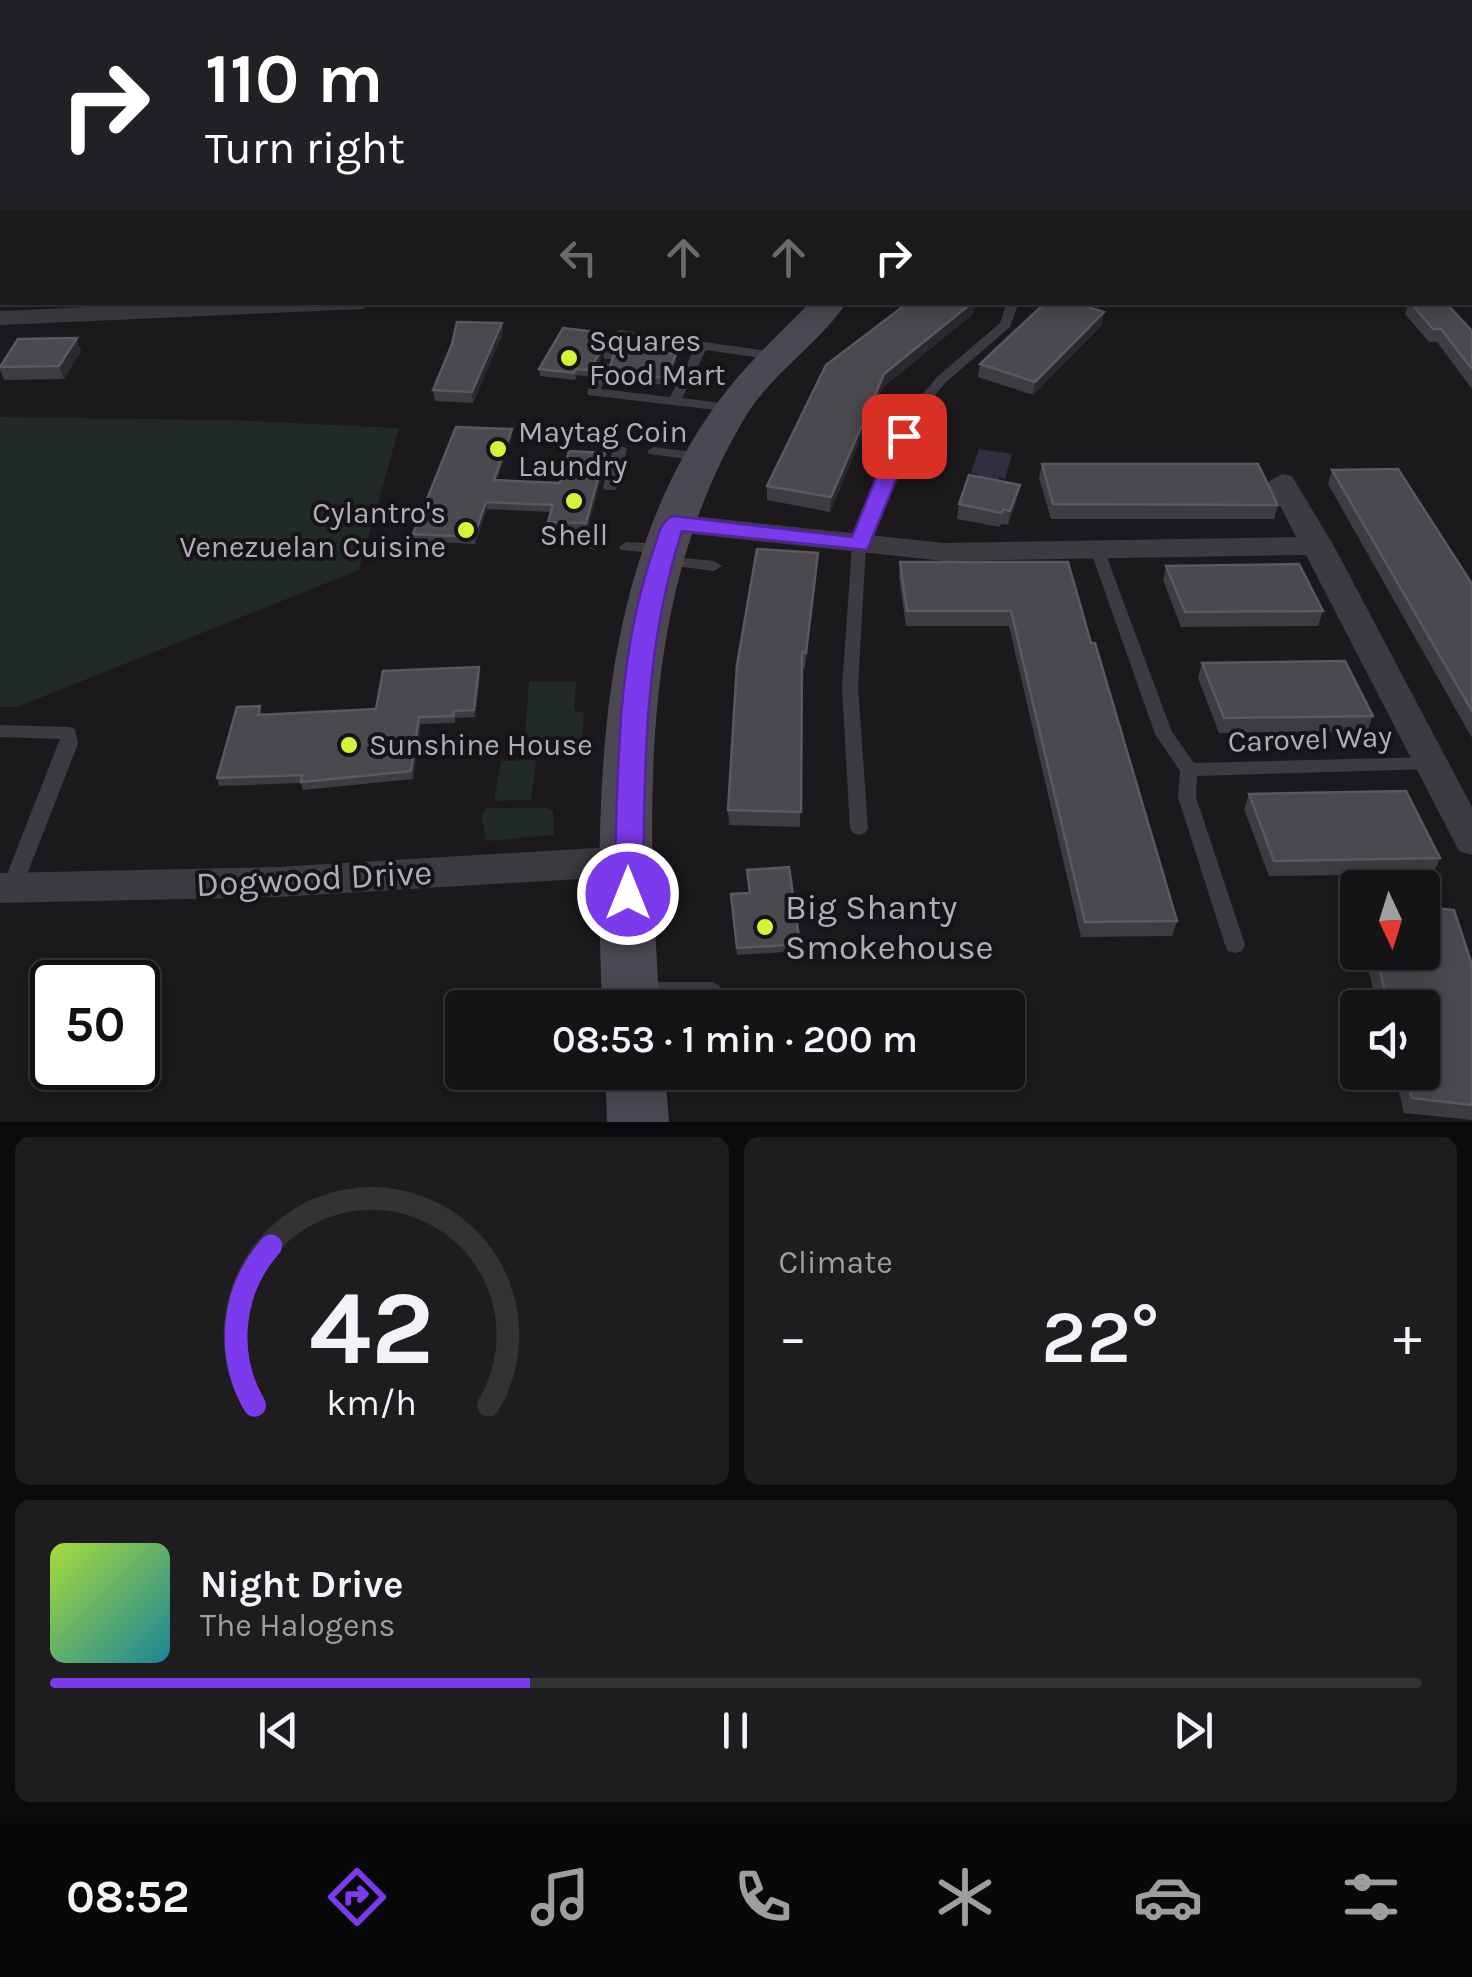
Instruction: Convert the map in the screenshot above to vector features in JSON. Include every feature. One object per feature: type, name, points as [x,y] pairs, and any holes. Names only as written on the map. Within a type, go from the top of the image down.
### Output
[{"type":"main road","points":[[630,990],[632,718],[656,545],[732,408],[775,356],[829,305]]},
{"type":"main road","points":[[636,1090],[638,1122]]},
{"type":"street","points":[[0,318],[259,305]]},
{"type":"street","points":[[1282,482],[1472,841]]},
{"type":"street","points":[[656,545],[860,545],[944,552],[1319,546]]},
{"type":"street","name":"Dogwood Drive","points":[[6,888],[278,882],[628,861]]},
{"type":"lane","points":[[859,828],[850,687],[860,545],[915,412],[941,380],[1006,324],[1012,305]]},
{"type":"lane","points":[[732,408],[593,392],[620,334],[775,356]]},
{"type":"lane","points":[[674,402],[702,346]]},
{"type":"lane","points":[[610,487],[620,449]]},
{"type":"lane","points":[[654,452],[702,457]]},
{"type":"lane","points":[[656,545],[714,566]]},
{"type":"lane","points":[[1098,552],[1164,734],[1189,770],[1186,796],[1235,945]]},
{"type":"lane","points":[[0,732],[69,734],[69,744],[6,888]]},
{"type":"lane","name":"Carovel Way","points":[[1189,770],[1433,763]]},
{"type":"shaded area","points":[[0,417],[230,420],[399,428],[359,570],[17,707],[0,707]]},
{"type":"shaded area","points":[[529,682],[576,682],[574,710],[584,713],[581,749],[524,750]]},
{"type":"shaded area","points":[[536,760],[531,800],[494,801],[501,761]]},
{"type":"shaded area","points":[[487,808],[546,808],[553,811],[554,835],[486,841],[481,814]]},
{"type":"water","points":[[979,449],[1012,454],[1005,479],[999,477],[996,487],[975,483],[978,474],[971,473]]},
{"type":"building","points":[[905,305],[969,305],[884,374],[831,497],[767,486],[826,365]]},
{"type":"building","points":[[1043,305],[1082,305],[1104,312],[1035,382],[980,364]]},
{"type":"building","points":[[1413,305],[1448,305],[1472,331],[1472,369],[1441,329],[1433,329]]},
{"type":"building","points":[[457,322],[502,323],[472,392],[433,390],[452,344]]},
{"type":"building","points":[[563,328],[597,332],[589,345],[600,346],[600,353],[589,370],[576,369],[574,373],[539,369]]},
{"type":"building","points":[[77,338],[59,366],[0,367],[18,339]]},
{"type":"building","points":[[619,348],[676,354],[666,378],[609,372]]},
{"type":"building","points":[[456,427],[512,429],[494,480],[560,483],[569,451],[605,453],[586,523],[548,522],[553,505],[486,502],[474,537],[413,534]]},
{"type":"building","points":[[1042,464],[1258,464],[1278,505],[1053,504]]},
{"type":"building","points":[[1398,469],[1472,584],[1472,711],[1332,470]]},
{"type":"building","points":[[969,475],[1020,485],[1010,511],[1003,509],[1002,513],[959,504]]},
{"type":"building","points":[[757,549],[818,553],[806,653],[802,652],[801,812],[728,810],[737,665]]},
{"type":"building","points":[[900,562],[1068,562],[1177,921],[1085,922],[1011,611],[907,611]]},
{"type":"building","points":[[1299,564],[1323,611],[1185,612],[1166,566]]},
{"type":"building","points":[[1345,661],[1373,716],[1224,718],[1202,663]]},
{"type":"building","points":[[479,667],[474,710],[454,711],[453,716],[419,717],[411,771],[301,782],[302,775],[217,778],[237,707],[260,706],[258,715],[376,709],[383,671]]},
{"type":"building","points":[[1406,791],[1440,858],[1274,861],[1249,794]]},
{"type":"building","name":"Big Shanty Smokehouse","points":[[789,867],[800,944],[737,948],[731,894],[750,893],[747,870]]},
{"type":"building","points":[[1440,909],[1454,910],[1472,965],[1472,1105],[1412,1098],[1410,1090],[1440,1090],[1440,990],[1384,990],[1380,970],[1440,970]]},
{"type":"place","name":"Squares Food Mart","points":[[569,358]]},
{"type":"place","name":"Maytag Coin Laundry","points":[[498,449]]},
{"type":"place","name":"Shell","points":[[574,501]]},
{"type":"place","name":"Cylantro's Venezuelan Cuisine","points":[[466,530]]},
{"type":"place","name":"Sunshine House","points":[[349,745]]},
{"type":"place","name":"Big Shanty Smokehouse","points":[[765,927]]},
{"type":"route","points":[[628,894],[632,718],[650,593],[674,523],[860,545],[904,436]]}]
